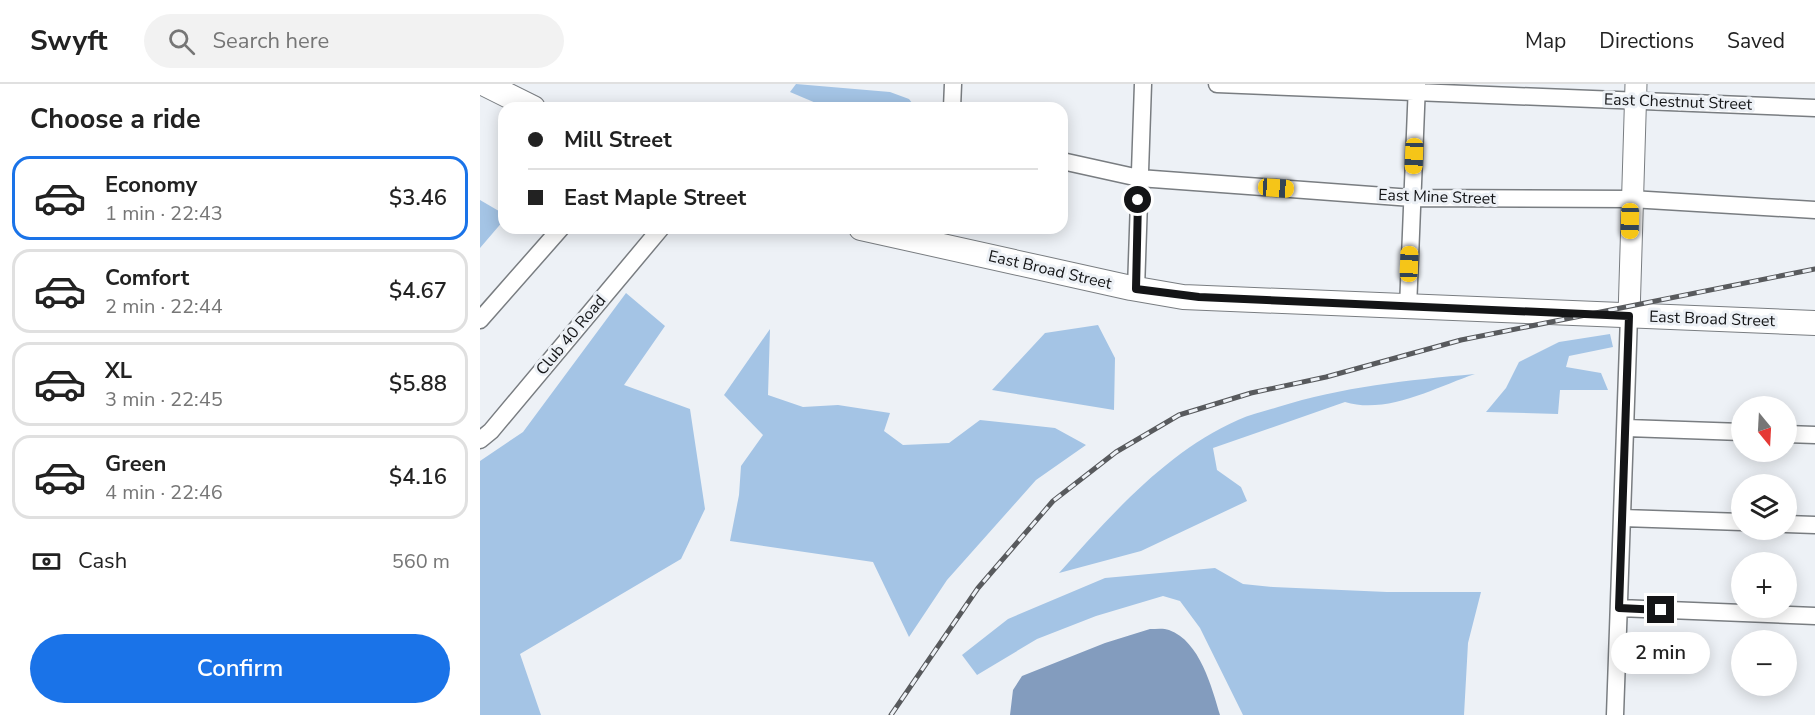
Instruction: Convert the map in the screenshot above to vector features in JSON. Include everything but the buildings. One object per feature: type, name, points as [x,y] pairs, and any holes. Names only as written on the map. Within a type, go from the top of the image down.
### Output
[{"type":"highway","points":[[485,84],[520,102]]},
{"type":"highway","name":"East Broad Street","points":[[888,234],[1136,289],[1183,297],[1815,323]]},
{"type":"main road","points":[[1629,316],[1630,199],[1635,92]]},
{"type":"street","points":[[952,102],[953,84]]},
{"type":"street","points":[[1136,289],[1143,84]]},
{"type":"street","name":"East Chestnut Street","points":[[1217,84],[1635,92],[1815,108]]},
{"type":"street","points":[[1408,308],[1417,88]]},
{"type":"street","name":"East Mine Street","points":[[1068,162],[1139,178],[1412,198],[1630,199],[1815,210]]},
{"type":"street","points":[[480,320],[556,234]]},
{"type":"street","name":"Club 40 Road","points":[[480,440],[491,431],[656,234]]},
{"type":"street","points":[[1615,715],[1627,428],[1629,316]]},
{"type":"street","points":[[1627,428],[1731,432]]},
{"type":"street","points":[[1797,434],[1815,435]]},
{"type":"street","points":[[1623,518],[1731,522]]},
{"type":"street","points":[[1797,524],[1815,525]]},
{"type":"street","points":[[1619,608],[1815,616]]},
{"type":"shaded area","points":[[796,84],[890,92],[911,102],[814,102],[790,92]]},
{"type":"shaded area","points":[[480,200],[498,210],[498,227],[480,248]]},
{"type":"shaded area","points":[[626,293],[665,326],[624,385],[690,409],[705,509],[681,559],[520,654],[541,715],[480,715],[480,461],[523,432]]},
{"type":"shaded area","points":[[1098,325],[1115,358],[1114,410],[992,390],[1045,333]]},
{"type":"shaded area","points":[[770,329],[768,395],[803,407],[838,405],[890,413],[884,431],[903,445],[949,443],[980,420],[1055,428],[1086,445],[1036,480],[947,580],[909,637],[873,562],[730,541],[739,495],[741,466],[763,435],[724,395]]},
{"type":"shaded area","points":[[1610,334],[1613,347],[1569,356],[1566,367],[1601,373],[1608,390],[1560,390],[1558,414],[1486,412],[1506,388],[1519,362],[1559,342]]},
{"type":"shaded area","points":[[1475,374],[1394,402],[1361,405],[1345,402],[1213,448],[1217,470],[1241,487],[1247,501],[1141,551],[1059,573],[1099,529],[1163,467],[1212,433],[1238,420],[1302,400],[1351,389]]},
{"type":"shaded area","points":[[1215,568],[1243,584],[1273,587],[1387,592],[1481,592],[1468,643],[1464,715],[1243,715],[1200,628],[1180,601],[1163,596],[1096,616],[1037,639],[977,675],[962,655],[1008,619],[1105,578]]},
{"type":"shaded area","points":[[1150,629],[1169,630],[1189,644],[1203,666],[1220,715],[1010,715],[1013,690],[1022,676],[1105,643]]},
{"type":"railway","points":[[891,715],[978,588],[1053,501],[1116,452],[1179,415],[1251,393],[1326,377],[1461,340],[1815,269]]},
{"type":"route","points":[[1138,200],[1136,289],[1183,297],[1629,316],[1627,428],[1619,608],[1661,610]]}]
